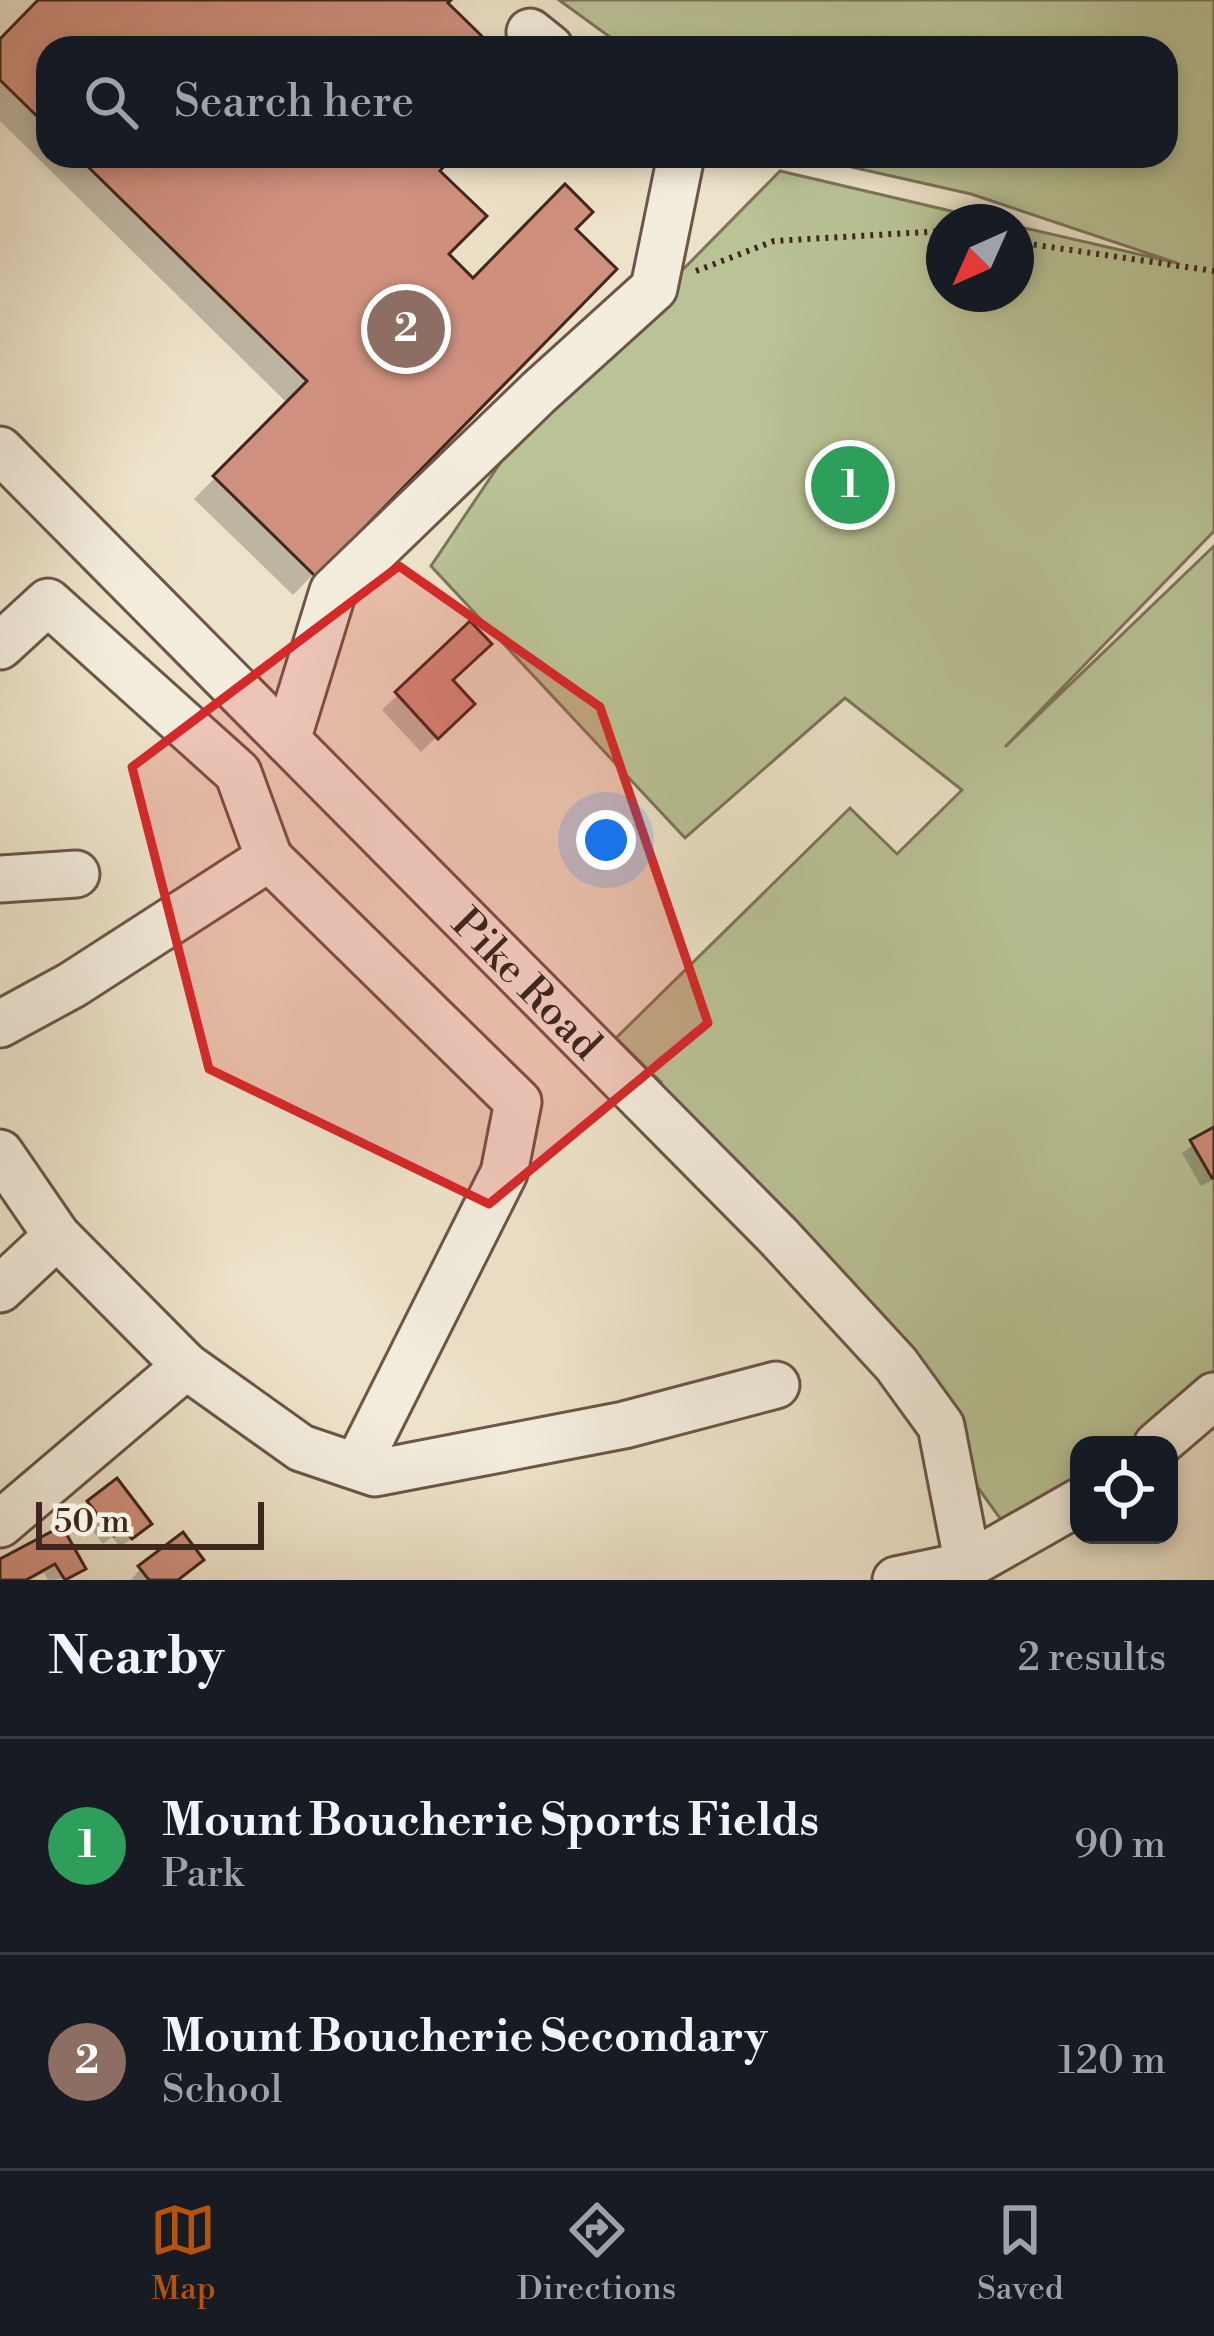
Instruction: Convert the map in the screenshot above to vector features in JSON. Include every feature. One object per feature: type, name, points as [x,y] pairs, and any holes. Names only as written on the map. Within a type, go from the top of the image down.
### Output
[{"type":"street","points":[[287,740],[333,591],[654,288],[679,168]]},
{"type":"street","name":"Pike Road","points":[[0,450],[778,1237],[896,1364],[941,1426],[976,1573]]},
{"type":"street","points":[[0,646],[48,602],[238,772],[268,858],[518,1102],[504,1173],[357,1466]]},
{"type":"street","points":[[0,1024],[72,986],[268,858]]},
{"type":"street","points":[[0,879],[76,874]]},
{"type":"street","points":[[0,1154],[57,1236],[186,1366],[301,1448],[375,1473],[624,1425],[776,1385]]},
{"type":"street","points":[[0,1288],[57,1236]]},
{"type":"street","points":[[0,1524],[186,1366]]},
{"type":"street","points":[[1167,1436],[1214,1396]]},
{"type":"street","points":[[896,1580],[976,1573],[1070,1508]]},
{"type":"path","points":[[654,288],[774,241],[926,232]]},
{"type":"path","points":[[1034,245],[1214,271]]},
{"type":"highlighted area","points":[[399,566],[600,707],[708,1023],[489,1204],[209,1069],[132,767]]},
{"type":"green space","points":[[559,0],[1214,0],[1214,531],[1005,747],[1214,546],[1214,1401],[1160,1436],[1070,1436],[1070,1494],[1010,1532],[795,1234],[651,1094],[661,1082],[616,1038],[850,808],[897,854],[962,790],[845,698],[685,838],[431,566],[517,438],[780,171],[926,205],[926,312],[1034,312],[1034,230],[1177,263],[1034,215],[1034,204],[1001,204],[856,168],[1178,168],[1178,36],[608,36]]},
{"type":"building","points":[[38,0],[451,0],[448,3],[482,36],[36,36],[36,115],[0,80],[0,39]]},
{"type":"building","points":[[89,168],[443,168],[440,171],[487,216],[449,254],[473,278],[565,184],[593,212],[576,229],[617,269],[316,577],[213,476],[307,381]]},
{"type":"building","points":[[470,621],[492,644],[453,680],[475,704],[438,739],[395,692]]},
{"type":"building","points":[[1214,1127],[1214,1177],[1212,1178],[1190,1140]]},
{"type":"building","points":[[117,1478],[152,1524],[132,1539],[124,1529],[114,1536],[87,1501]]},
{"type":"building","points":[[62,1526],[86,1569],[65,1580],[55,1564],[26,1580],[0,1580],[0,1559]]},
{"type":"building","points":[[183,1532],[204,1560],[178,1580],[149,1580],[138,1566]]},
{"type":"place","name":"Mount Boucherie Secondary","points":[[406,329]]},
{"type":"place","name":"Mount Boucherie Sports Fields","points":[[850,485]]}]
